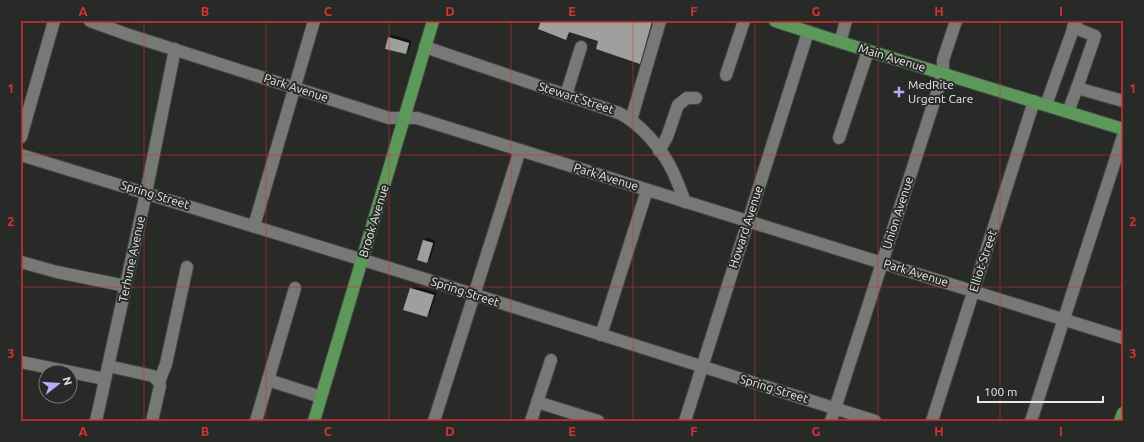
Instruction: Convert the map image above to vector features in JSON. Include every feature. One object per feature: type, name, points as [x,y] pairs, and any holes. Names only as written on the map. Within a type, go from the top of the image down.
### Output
[{"type":"main road","name":"Brook Avenue","points":[[314,421],[433,21]]},
{"type":"main road","name":"Main Avenue","points":[[775,21],[1123,129]]},
{"type":"main road","points":[[1120,421],[1123,413]]},
{"type":"street","points":[[21,137],[54,21]]},
{"type":"street","name":"Park Avenue","points":[[90,21],[390,118],[417,118],[1123,338]]},
{"type":"street","points":[[254,226],[314,21]]},
{"type":"street","points":[[631,120],[660,21]]},
{"type":"street","points":[[726,75],[744,21]]},
{"type":"street","points":[[840,42],[846,21]]},
{"type":"street","name":"Union Avenue","points":[[831,421],[882,263],[911,152],[942,74],[943,60],[956,21]]},
{"type":"street","points":[[1046,105],[1074,24],[1095,36],[1068,112]]},
{"type":"street","name":"Howard Avenue","points":[[684,421],[808,32]]},
{"type":"street","name":"Stewart Street","points":[[425,47],[619,112],[640,128],[659,151],[672,169],[686,202]]},
{"type":"street","points":[[566,95],[581,47]]},
{"type":"street","name":"Terhune Avenue","points":[[96,421],[146,192],[175,49]]},
{"type":"street","points":[[839,138],[868,50]]},
{"type":"street","points":[[1077,88],[1123,101]]},
{"type":"street","points":[[659,151],[667,137],[678,105],[687,98],[696,98]]},
{"type":"street","name":"Elliot Street","points":[[932,421],[1034,101]]},
{"type":"street","points":[[1031,421],[1123,136]]},
{"type":"street","points":[[434,421],[520,150]]},
{"type":"street","name":"Spring Street","points":[[21,155],[362,259],[875,421]]},
{"type":"street","points":[[601,335],[647,190]]},
{"type":"street","points":[[21,262],[57,272],[126,286]]},
{"type":"street","points":[[152,421],[160,392],[159,382],[166,364],[187,267]]},
{"type":"street","points":[[256,421],[295,288]]},
{"type":"street","points":[[531,421],[551,360]]},
{"type":"street","points":[[21,362],[105,379]]},
{"type":"street","points":[[108,366],[154,376],[159,382]]},
{"type":"street","points":[[268,380],[321,397]]},
{"type":"street","points":[[537,402],[598,421]]},
{"type":"building","points":[[541,21],[652,21],[640,64],[596,49],[598,41],[569,32],[566,40],[538,29]]},
{"type":"building","points":[[388,37],[409,43],[406,54],[385,49]]},
{"type":"building","points":[[423,240],[433,243],[427,263],[417,260]]},
{"type":"building","points":[[410,288],[434,295],[427,317],[403,310]]},
{"type":"place","name":"MedRite Urgent Care","points":[[899,92]]}]
